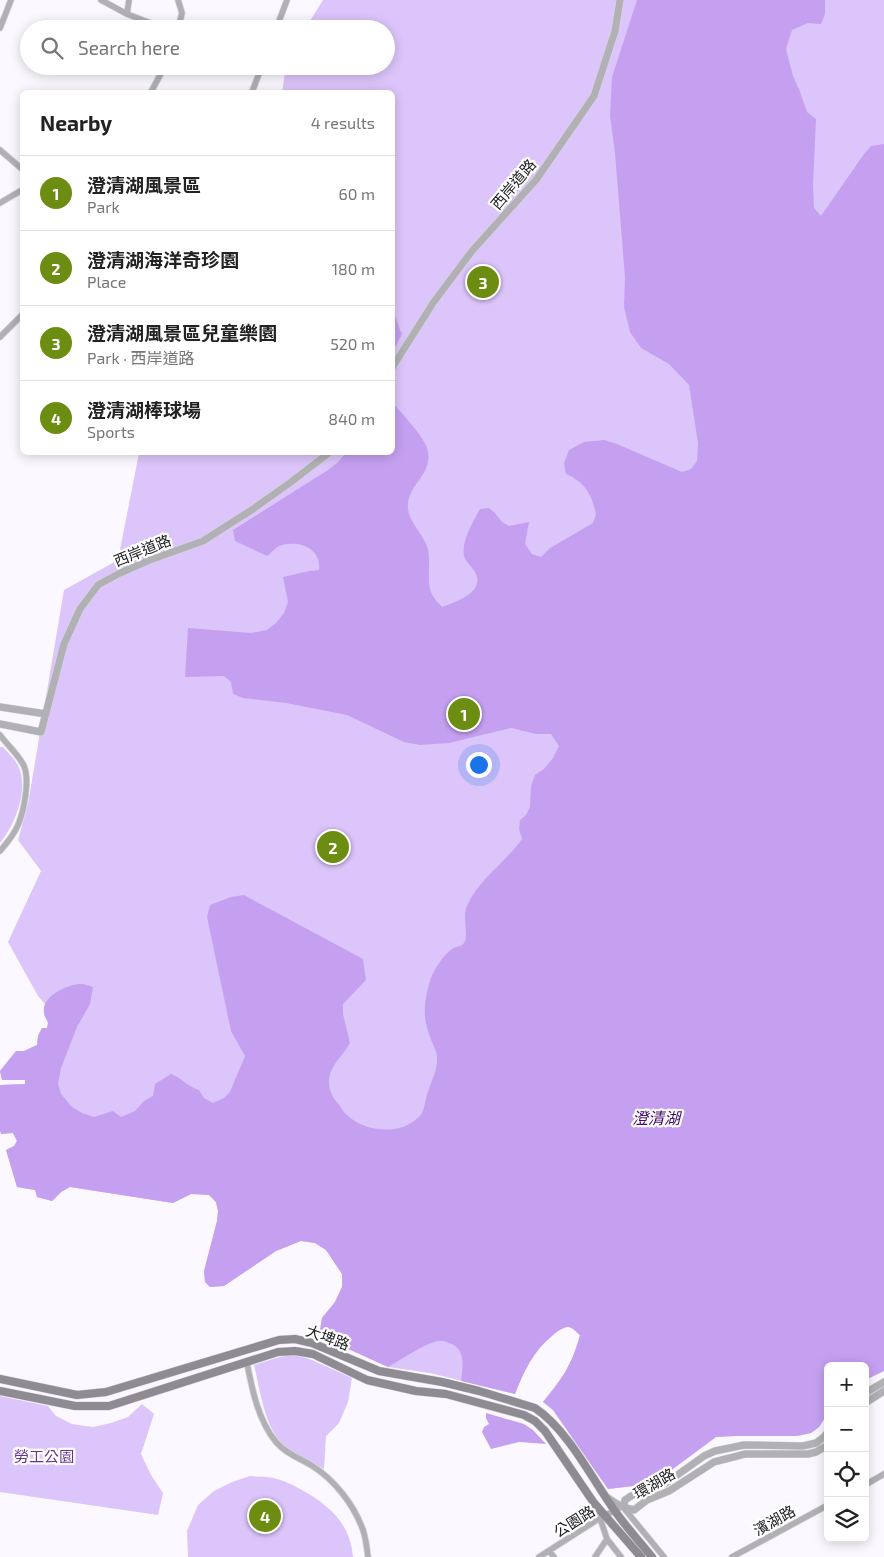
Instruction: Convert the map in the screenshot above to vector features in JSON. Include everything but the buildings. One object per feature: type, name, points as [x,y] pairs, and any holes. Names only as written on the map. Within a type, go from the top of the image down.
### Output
[{"type":"main road","name":"大埤路","points":[[0,1379],[77,1395],[96,1393],[279,1340],[295,1339],[312,1343],[379,1371],[460,1386],[535,1408],[543,1413],[574,1449],[615,1511],[652,1557]]},
{"type":"main road","name":"大埤路","points":[[0,1391],[75,1406],[109,1406],[278,1352],[295,1351],[313,1354],[367,1380],[416,1391],[446,1394],[524,1415],[534,1421],[546,1431],[603,1516],[641,1557]]},
{"type":"street","points":[[0,28],[11,0]]},
{"type":"street","points":[[101,0],[142,20]]},
{"type":"street","points":[[127,14],[129,0]]},
{"type":"street","points":[[178,0],[182,13],[180,20]]},
{"type":"street","points":[[279,20],[287,0]]},
{"type":"street","name":"西岸道路","points":[[395,363],[433,303],[472,252],[536,180],[594,96],[615,31],[620,0]]},
{"type":"street","points":[[152,90],[160,75]]},
{"type":"street","points":[[253,90],[259,75]]},
{"type":"street","points":[[0,150],[20,167]]},
{"type":"street","points":[[0,203],[20,191]]},
{"type":"street","points":[[0,337],[20,317]]},
{"type":"street","name":"西岸道路","points":[[0,724],[41,732],[64,644],[80,609],[98,585],[150,560],[203,541],[284,488],[326,455]]},
{"type":"street","points":[[0,707],[46,714]]},
{"type":"street","points":[[0,735],[17,754],[25,768],[26,784],[24,805],[18,824],[10,839],[0,850]]},
{"type":"street","points":[[247,1362],[253,1390],[263,1420],[276,1442],[290,1454],[313,1466],[333,1483],[351,1504],[364,1532],[368,1557]]},
{"type":"street","points":[[869,1390],[884,1382]]},
{"type":"street","points":[[869,1400],[884,1391]]},
{"type":"street","name":"環湖路","points":[[824,1437],[816,1443],[803,1446],[744,1445],[715,1451],[704,1456],[666,1483],[631,1496],[625,1500],[623,1507],[634,1510],[647,1500],[669,1491],[714,1462],[745,1454],[808,1454],[824,1447]]},
{"type":"street","points":[[767,1445],[767,1454]]},
{"type":"street","points":[[869,1482],[884,1474]]},
{"type":"street","name":"大埤路","points":[[606,1496],[623,1507],[664,1557]]},
{"type":"street","name":"公園路","points":[[539,1557],[603,1516],[623,1507]]},
{"type":"street","name":"濱湖路","points":[[732,1557],[824,1507]]},
{"type":"street","name":"大埤路","points":[[603,1516],[606,1539],[621,1557]]},
{"type":"street","points":[[595,1557],[606,1539]]},
{"type":"street","points":[[549,1551],[554,1557]]},
{"type":"green space","name":"澄清湖","points":[[323,0],[884,0],[884,1371],[869,1378],[869,1362],[824,1362],[824,1419],[819,1427],[811,1433],[797,1436],[716,1437],[658,1480],[642,1485],[608,1489],[553,1410],[543,1402],[561,1379],[574,1355],[580,1335],[572,1328],[567,1327],[559,1330],[546,1341],[526,1369],[515,1394],[430,1373],[388,1367],[333,1342],[320,1330],[322,1318],[335,1302],[342,1287],[342,1274],[326,1250],[315,1243],[301,1241],[276,1251],[224,1286],[210,1287],[205,1282],[204,1271],[218,1211],[216,1202],[209,1195],[191,1194],[173,1203],[70,1187],[61,1192],[52,1201],[37,1197],[35,1190],[17,1187],[6,1150],[14,1146],[17,1141],[13,1133],[1,1134],[0,1130],[0,1085],[25,1084],[25,1080],[2,1080],[0,1071],[16,1051],[24,1051],[37,1045],[38,1036],[42,1028],[47,1028],[48,1023],[44,1013],[45,1004],[38,996],[8,942],[41,871],[18,840],[28,804],[64,590],[118,560],[139,455],[395,455],[395,90],[282,90],[285,75],[395,75],[395,20],[311,20]]},
{"type":"green space","points":[[0,747],[3,747],[16,762],[20,771],[22,793],[16,815],[0,843]]},
{"type":"green space","points":[[294,1354],[352,1378],[348,1402],[339,1423],[326,1436],[324,1469],[299,1456],[278,1439],[269,1422],[263,1403],[254,1365]]},
{"type":"green space","name":"勞工公園","points":[[0,1396],[48,1406],[56,1416],[72,1424],[93,1427],[128,1417],[142,1404],[154,1414],[141,1454],[151,1475],[163,1493],[158,1515],[0,1492]]},
{"type":"green space","points":[[250,1476],[270,1477],[284,1481],[302,1490],[330,1509],[348,1534],[353,1557],[188,1557],[187,1531],[198,1505],[214,1491]]},
{"type":"water","name":"澄清湖","points":[[637,0],[825,0],[825,14],[821,24],[808,23],[792,30],[786,49],[793,76],[807,112],[816,119],[813,185],[814,208],[821,216],[871,146],[884,144],[884,1371],[869,1378],[869,1362],[824,1362],[824,1419],[819,1427],[811,1433],[797,1436],[716,1437],[658,1480],[642,1485],[608,1489],[553,1410],[543,1402],[561,1379],[574,1355],[580,1335],[572,1328],[567,1327],[559,1330],[546,1341],[526,1369],[515,1394],[461,1381],[463,1364],[461,1354],[454,1345],[444,1341],[433,1342],[388,1367],[333,1342],[320,1330],[322,1318],[335,1302],[342,1287],[342,1274],[326,1250],[315,1243],[301,1241],[276,1251],[224,1286],[210,1287],[205,1282],[204,1271],[218,1211],[216,1202],[209,1195],[191,1194],[173,1203],[70,1187],[61,1192],[52,1201],[37,1197],[35,1190],[17,1187],[6,1150],[14,1146],[17,1141],[13,1133],[1,1134],[0,1085],[25,1084],[25,1080],[2,1080],[0,1071],[16,1051],[24,1051],[37,1045],[38,1036],[42,1028],[47,1028],[48,1023],[44,1014],[44,1007],[51,996],[69,986],[82,984],[93,987],[90,1004],[77,1027],[61,1068],[58,1084],[61,1094],[72,1107],[94,1117],[113,1111],[121,1117],[135,1111],[144,1101],[153,1096],[155,1084],[171,1074],[199,1090],[204,1098],[213,1103],[224,1098],[230,1092],[245,1056],[231,1031],[207,917],[210,905],[231,897],[244,895],[363,959],[366,980],[343,1004],[343,1014],[350,1043],[335,1064],[329,1079],[329,1087],[332,1094],[344,1112],[362,1125],[380,1129],[398,1128],[407,1125],[421,1114],[437,1063],[437,1055],[427,1029],[425,1016],[426,996],[431,977],[446,954],[464,943],[466,936],[466,910],[472,897],[485,879],[522,839],[519,829],[520,820],[526,815],[530,807],[531,786],[535,775],[544,769],[553,758],[559,746],[551,734],[536,734],[511,728],[449,743],[420,745],[404,742],[347,715],[286,703],[243,698],[233,694],[231,682],[224,676],[185,677],[188,628],[251,633],[267,630],[276,623],[284,613],[288,602],[283,577],[319,570],[317,556],[307,547],[286,544],[279,546],[267,556],[235,541],[233,530],[328,470],[344,455],[395,455],[395,405],[419,434],[428,452],[427,466],[413,490],[408,510],[427,546],[430,587],[433,596],[442,607],[468,595],[476,585],[475,572],[464,556],[464,544],[480,509],[489,508],[502,522],[509,526],[529,522],[525,544],[532,554],[541,557],[550,548],[593,523],[596,514],[590,495],[583,485],[566,474],[564,463],[569,450],[584,442],[604,440],[682,472],[691,469],[697,461],[698,443],[689,385],[669,364],[641,348],[630,332],[624,307],[625,277],[615,153],[610,116],[612,77]]},
{"type":"water","points":[[395,315],[400,330],[402,334],[395,347]]},
{"type":"water","points":[[486,1413],[524,1424],[533,1430],[546,1444],[519,1442],[491,1449],[482,1432],[484,1427],[489,1424]]},
{"type":"place","name":"澄清湖風景區兒童樂園","points":[[483,282]]},
{"type":"place","name":"澄清湖風景區","points":[[464,714]]},
{"type":"place","name":"澄清湖海洋奇珍園","points":[[333,847]]},
{"type":"place","name":"澄清湖棒球場","points":[[265,1516]]}]
